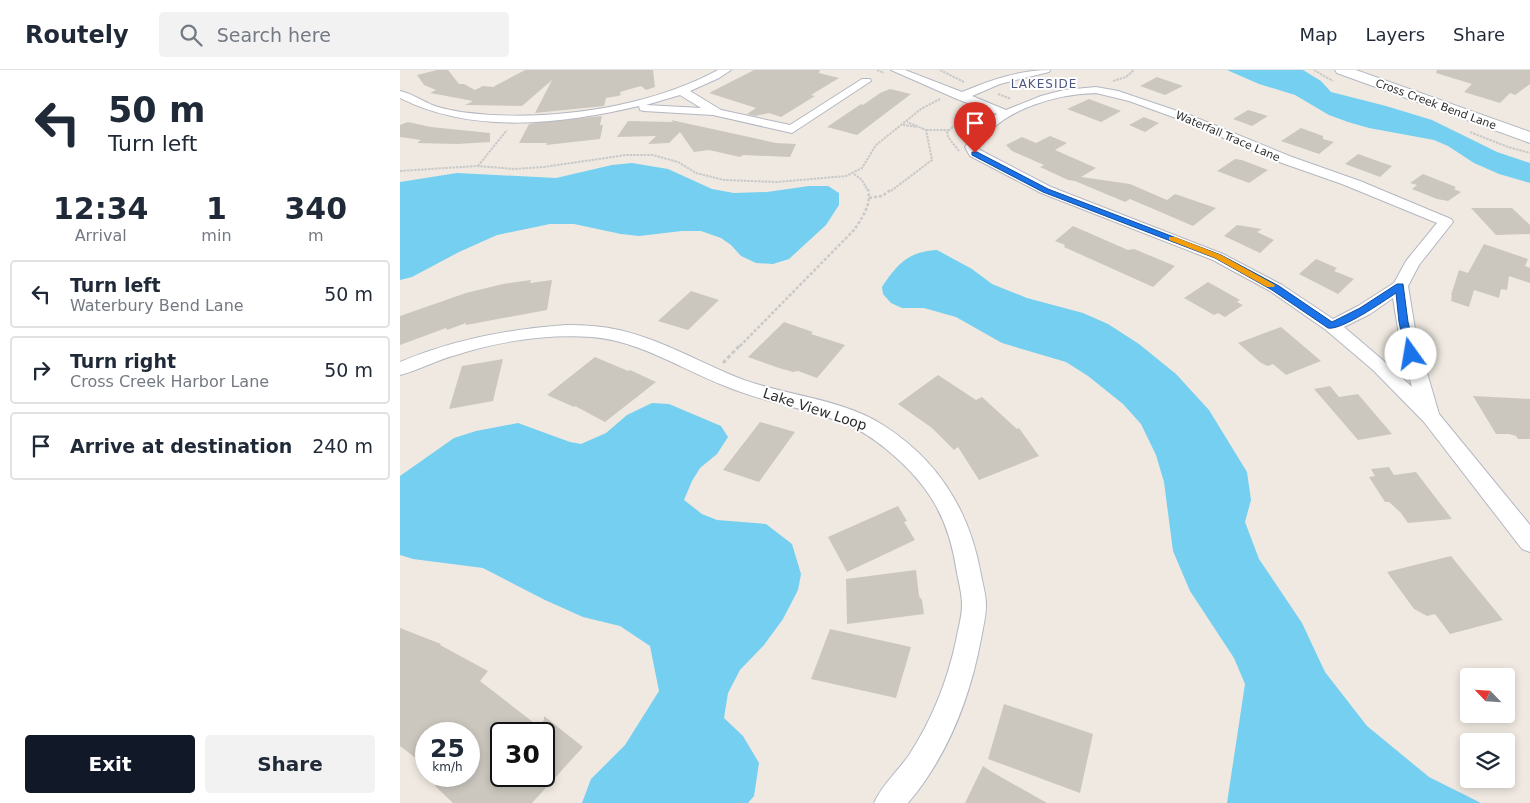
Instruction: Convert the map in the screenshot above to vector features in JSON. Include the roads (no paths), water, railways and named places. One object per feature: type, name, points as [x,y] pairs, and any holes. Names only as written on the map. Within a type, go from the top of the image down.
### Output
[{"type":"main road","name":"Cross Creek Bend Lane","points":[[1342,70],[1530,138]]},
{"type":"main road","name":"Cross Creek Bend Lane","points":[[1368,70],[1530,127]]},
{"type":"street","points":[[610,109],[682,91],[726,70]]},
{"type":"street","points":[[896,70],[1013,110]]},
{"type":"street","points":[[916,70],[963,92],[1019,75],[1044,70]]},
{"type":"street","points":[[400,94],[408,100],[431,110],[492,118],[533,117],[610,109],[671,109],[717,113],[792,129],[866,81]]},
{"type":"street","name":"Waterfall Trace Lane","points":[[1332,326],[1276,288],[1218,256],[1046,190],[975,153],[971,147],[972,142],[993,122],[1013,110],[1037,100],[1082,90],[1097,90],[1133,98],[1186,117],[1289,161],[1355,184],[1446,222],[1412,264],[1400,286]]},
{"type":"street","points":[[682,91],[717,113]]},
{"type":"street","points":[[1431,417],[1415,370],[1404,322],[1400,286],[1364,310],[1332,326],[1379,366],[1431,417],[1530,542]]},
{"type":"street","name":"Lake View Loop","points":[[400,369],[454,349],[503,337],[543,332],[581,332],[618,335],[711,374],[868,426],[901,449],[931,476],[954,513],[967,556],[974,606],[965,662],[944,722],[910,780],[889,803]]},
{"type":"water","points":[[1227,70],[1303,70],[1321,81],[1331,92],[1432,120],[1497,152],[1530,163],[1530,183],[1499,174],[1474,163],[1448,146],[1434,140],[1369,128],[1348,122],[1329,115],[1295,95],[1259,84]]},
{"type":"water","points":[[632,163],[668,169],[712,189],[734,193],[828,186],[839,193],[839,205],[826,225],[789,259],[773,264],[756,263],[741,256],[721,238],[701,231],[682,231],[639,236],[574,224],[550,224],[497,235],[459,252],[412,277],[400,280],[400,182],[457,173],[556,178],[612,165]]},
{"type":"water","points":[[937,250],[972,269],[992,284],[1027,298],[1083,313],[1108,324],[1139,344],[1176,374],[1209,410],[1247,472],[1251,500],[1245,522],[1259,559],[1302,623],[1325,672],[1367,726],[1429,777],[1481,803],[1227,803],[1245,684],[1234,658],[1190,591],[1173,551],[1164,482],[1156,455],[1141,424],[1123,404],[1088,376],[1066,362],[1002,343],[956,317],[924,308],[902,308],[891,303],[883,294],[882,287],[893,271],[911,256]]},
{"type":"water","points":[[652,403],[669,404],[721,426],[728,437],[717,454],[700,468],[684,500],[702,514],[717,520],[766,524],[792,544],[801,574],[798,590],[783,619],[764,645],[740,670],[728,693],[724,718],[743,736],[759,763],[754,796],[748,803],[582,803],[591,779],[625,745],[659,691],[650,646],[620,626],[583,617],[483,568],[413,559],[400,555],[400,476],[454,438],[476,431],[518,423],[570,442],[581,444],[606,433],[627,415]]},
{"type":"district","name":"LAKESIDE","points":[[1044,84]]}]
